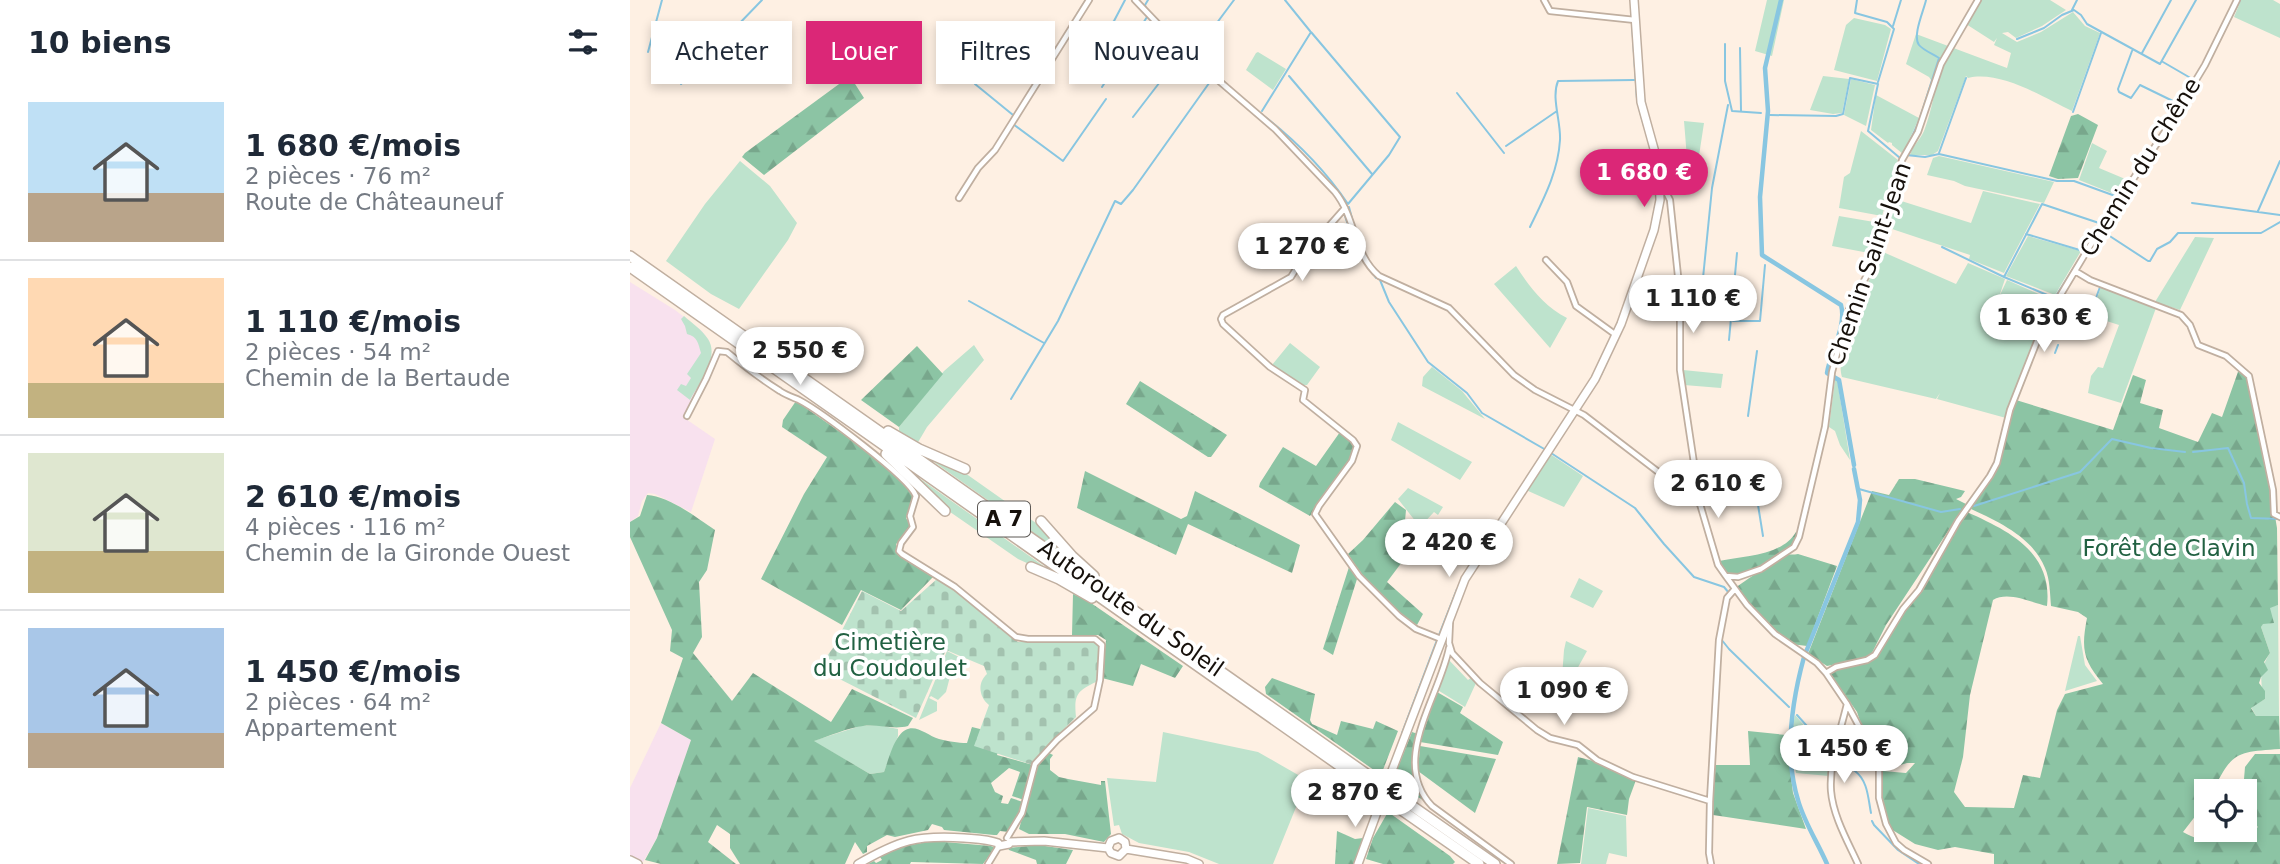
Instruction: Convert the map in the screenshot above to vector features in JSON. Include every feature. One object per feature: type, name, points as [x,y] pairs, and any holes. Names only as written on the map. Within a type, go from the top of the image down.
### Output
[{"type":"highway","name":"Autoroute du Soleil","points":[[630,256],[1188,660],[1376,786]]},
{"type":"highway","name":"Autoroute du Soleil","points":[[630,267],[1135,611],[1376,786],[1388,800],[1479,864]]},
{"type":"highway","points":[[851,417],[965,469]]},
{"type":"highway","points":[[851,417],[945,511]]},
{"type":"highway","points":[[1041,521],[1077,561],[1135,611]]},
{"type":"highway","points":[[1031,567],[1059,579],[1171,653],[1188,660]]},
{"type":"highway","name":"Autoroute du Soleil","points":[[1388,800],[1495,864]]},
{"type":"main road","points":[[1388,781],[1465,579],[1595,379],[1617,336],[1654,230],[1660,189],[1656,156],[1639,90],[1634,0]]},
{"type":"main road","points":[[1358,864],[1388,800]]},
{"type":"main road","points":[[858,864],[887,847],[920,837],[947,837],[999,844],[1008,840],[1044,841],[1108,848]]},
{"type":"main road","points":[[1119,838],[1125,842],[1126,849],[1119,860],[1108,848],[1111,841],[1119,838]]},
{"type":"main road","points":[[1126,849],[1187,859],[1199,864]]},
{"type":"main road","points":[[630,860],[638,864]]},
{"type":"street","points":[[959,198],[978,168],[995,150],[1089,0]]},
{"type":"street","points":[[1135,0],[1182,49],[1275,128],[1305,158],[1346,207],[1359,249],[1371,269],[1379,276],[1449,308],[1514,374],[1535,390],[1576,410],[1700,504]]},
{"type":"street","points":[[1544,0],[1550,11],[1635,20]]},
{"type":"street","name":"Chemin Saint-Jean","points":[[1725,576],[1749,575],[1794,547],[1799,537],[1825,427],[1832,375],[1849,309],[1867,275],[1905,155],[1918,132],[1941,64],[1978,0]]},
{"type":"street","name":"Chemin du Chêne","points":[[1826,673],[1836,667],[1867,660],[1875,655],[1903,609],[1919,590],[1958,521],[1990,476],[1997,463],[2010,410],[2045,321],[2103,223],[2164,133],[2205,65],[2237,0]]},
{"type":"street","points":[[1660,189],[1666,192],[1670,200],[1680,295],[1680,370],[1700,504],[1718,565],[1732,592],[1775,634],[1808,656],[1826,673],[1847,704],[1878,764],[1879,798],[1885,824],[1896,843],[1928,864]]},
{"type":"street","points":[[1346,207],[1307,251],[1291,277],[1223,315],[1221,319],[1223,324],[1270,367],[1304,390],[1303,400],[1353,440],[1357,446],[1352,461],[1315,514],[1359,576],[1399,616],[1416,629],[1441,639]]},
{"type":"street","points":[[1546,260],[1567,282],[1576,306],[1617,336]]},
{"type":"street","points":[[2075,271],[2143,302],[2181,314],[2190,325],[2198,345],[2226,356],[2249,376],[2273,490],[2274,514],[2280,517]]},
{"type":"street","points":[[687,416],[718,351],[727,352],[778,390],[827,419],[887,464],[909,485],[916,496],[910,516],[913,527],[901,543],[902,554],[955,587],[1016,637],[1095,639],[1100,642],[1100,680],[1094,708],[1057,740],[1035,764],[1022,813],[1008,840]]},
{"type":"street","points":[[1711,864],[1710,801],[1719,640],[1732,592]]},
{"type":"street","points":[[1449,618],[1452,653],[1480,683],[1537,730],[1550,738],[1578,745],[1597,760],[1633,777],[1710,801]]},
{"type":"street","points":[[1450,643],[1421,731],[1415,767],[1416,781],[1421,794],[1432,806],[1511,864]]},
{"type":"street","points":[[1847,704],[1834,755],[1831,792],[1834,807],[1858,864]]},
{"type":"street","points":[[988,864],[999,844]]},
{"type":"shaded area","points":[[630,282],[675,310],[702,331],[709,341],[709,366],[683,417],[715,439],[691,512],[648,493],[642,501],[638,516],[630,522]]},
{"type":"shaded area","points":[[661,723],[691,740],[657,838],[643,862],[630,856],[630,788]]},
{"type":"green space","points":[[1767,0],[1784,0],[1772,56],[1755,51]]},
{"type":"green space","points":[[1982,0],[2050,0],[2066,10],[2042,26],[2016,38],[2008,32],[2002,33],[2017,42],[2041,32],[2073,12],[2085,26],[2100,33],[2072,111],[2007,81],[1966,76],[1938,151],[1932,155],[1910,155],[1927,123],[1941,66],[1931,80],[1906,64],[1916,34],[2007,68],[2011,53],[1994,45],[1997,38],[1994,42],[1966,24]]},
{"type":"green space","points":[[2241,0],[2273,0],[2280,4],[2280,38],[2234,17]]},
{"type":"green space","points":[[1854,18],[1885,25],[1891,29],[1877,81],[1834,70],[1846,25]]},
{"type":"green space","points":[[1258,52],[1286,69],[1273,90],[1246,70]]},
{"type":"green space","points":[[1823,76],[1849,79],[1842,113],[1810,110]]},
{"type":"green space","points":[[1851,79],[1875,85],[1866,126],[1844,115]]},
{"type":"green space","points":[[839,84],[855,84],[864,98],[764,175],[742,157]]},
{"type":"green space","points":[[1876,95],[1919,118],[1903,154],[1892,143],[1888,143],[1871,130]]},
{"type":"green space","points":[[2078,114],[2098,125],[2078,178],[2058,179],[2049,176],[2071,116]]},
{"type":"green space","points":[[1684,121],[1704,123],[1695,182],[1689,183]]},
{"type":"green space","points":[[1861,131],[1898,160],[1882,216],[1839,208],[1844,177],[1850,173]]},
{"type":"green space","points":[[2092,143],[2107,151],[2099,168],[2130,181],[2119,196],[2079,180]]},
{"type":"green space","points":[[1939,156],[2054,182],[2044,203],[1965,186],[1927,175],[1933,158]]},
{"type":"green space","points":[[740,161],[770,186],[797,223],[739,309],[711,294],[666,261],[705,204]]},
{"type":"green space","points":[[1983,191],[2040,204],[2004,273],[1969,259],[1970,255],[1886,227],[1895,199],[1971,223]]},
{"type":"green space","points":[[1839,216],[1880,223],[1869,253],[1832,246]]},
{"type":"green space","points":[[2028,236],[2081,251],[2055,295],[2006,276]]},
{"type":"green space","points":[[2195,237],[2214,238],[2180,310],[2155,302]]},
{"type":"green space","points":[[1883,252],[1956,284],[1968,263],[2005,279],[1999,297],[2007,280],[2052,300],[2031,347],[2006,418],[1937,399],[1940,393],[1936,399],[1842,377],[1843,350],[1848,332]]},
{"type":"green space","points":[[1516,266],[1538,296],[1567,318],[1550,348],[1494,284]]},
{"type":"green space","points":[[2101,287],[2156,308],[2121,403],[2088,393],[2091,376],[2098,367],[2103,368],[2119,325],[2091,316]]},
{"type":"green space","points":[[684,316],[708,339],[712,354],[707,370],[690,400],[677,390],[681,384],[686,386],[691,378],[687,374],[701,353],[698,343],[687,334],[681,319]]},
{"type":"green space","points":[[1290,343],[1320,367],[1307,385],[1302,385],[1272,365]]},
{"type":"green space","points":[[974,345],[984,360],[927,427],[917,444],[899,433],[899,427],[944,371]]},
{"type":"green space","points":[[917,346],[943,374],[899,427],[861,400]]},
{"type":"green space","points":[[1432,367],[1462,391],[1485,419],[1422,386],[1423,377]]},
{"type":"green space","name":"Forêt de Clavin","points":[[2239,369],[2247,376],[2262,438],[2277,528],[2278,605],[2270,608],[2274,623],[2263,624],[2261,627],[2270,653],[2264,662],[2268,670],[2259,683],[2265,691],[2265,699],[2251,708],[2256,716],[2279,716],[2280,749],[2254,751],[2238,756],[2231,761],[2220,779],[2194,779],[2194,818],[2183,832],[2194,838],[2194,842],[2257,842],[2257,779],[2244,779],[2245,767],[2255,754],[2280,754],[2280,864],[1994,864],[1994,854],[1955,847],[1938,850],[1915,844],[1891,829],[1881,800],[1883,771],[1906,773],[1915,763],[1897,766],[1891,762],[1882,762],[1857,712],[1831,675],[1834,670],[1874,659],[1902,613],[1919,595],[1932,568],[1967,512],[1998,527],[2025,546],[2043,571],[2047,587],[2047,606],[2012,597],[1993,600],[1970,695],[1963,757],[1954,792],[1965,807],[2014,808],[2023,775],[2040,778],[2057,710],[2065,694],[2103,684],[2085,654],[2087,618],[2078,612],[2051,606],[2047,572],[2032,547],[2013,531],[1969,508],[1991,477],[2016,400],[2113,430],[2133,375],[2146,380],[2140,403],[2163,410],[2159,428],[2198,442],[2212,413],[2222,417]]},
{"type":"green space","points":[[1683,370],[1723,374],[1721,388],[1684,385]]},
{"type":"green space","points":[[1837,379],[1850,460],[1835,431],[1829,427]]},
{"type":"green space","points":[[1140,381],[1227,435],[1211,457],[1126,404]]},
{"type":"green space","points":[[796,401],[887,465],[917,495],[915,506],[906,518],[910,532],[896,544],[898,555],[933,577],[901,610],[861,590],[842,625],[761,579],[804,494],[827,457],[782,427],[783,420]]},
{"type":"green space","points":[[1398,422],[1472,462],[1460,480],[1391,440]]},
{"type":"green space","points":[[1340,432],[1353,443],[1354,451],[1310,516],[1259,487],[1283,447],[1316,466]]},
{"type":"green space","points":[[920,452],[965,473],[1043,528],[1075,562]]},
{"type":"green space","points":[[1550,454],[1583,476],[1564,507],[1526,490]]},
{"type":"green space","points":[[909,471],[1062,579],[1018,559],[940,505]]},
{"type":"green space","points":[[1085,471],[1181,519],[1187,516],[1195,491],[1300,545],[1292,573],[1188,524],[1176,555],[1077,508]]},
{"type":"green space","points":[[1899,479],[1915,479],[1965,491],[1956,499],[1966,504],[1886,625],[1871,655],[1827,666],[1808,654],[1872,491],[1889,495]]},
{"type":"green space","points":[[1408,488],[1443,507],[1438,515],[1434,512],[1420,527],[1398,499]]},
{"type":"green space","points":[[647,495],[673,503],[715,530],[707,570],[699,582],[702,637],[693,653],[732,701],[753,673],[831,722],[852,689],[913,718],[908,726],[863,726],[814,741],[870,774],[884,772],[892,748],[904,731],[909,729],[914,728],[939,739],[964,743],[967,743],[972,727],[988,731],[999,748],[997,755],[1033,765],[1024,800],[1012,796],[1020,772],[1009,768],[991,783],[995,792],[1003,796],[1001,803],[1008,804],[1011,798],[1023,802],[1009,832],[1000,831],[994,835],[944,830],[932,824],[928,830],[895,837],[887,835],[867,846],[867,852],[863,854],[855,842],[845,864],[740,864],[730,848],[730,834],[717,825],[708,842],[736,864],[661,864],[645,860],[657,838],[691,740],[661,723],[683,658],[670,651],[672,630],[630,537],[630,522],[640,516]]},
{"type":"green space","points":[[1395,502],[1406,510],[1403,542],[1411,550],[1387,582],[1423,614],[1417,625],[1378,593],[1348,554]]},
{"type":"green space","points":[[1796,532],[1792,547],[1770,563],[1752,571],[1726,574],[1719,561],[1772,550],[1790,540]]},
{"type":"green space","points":[[1798,554],[1837,566],[1807,646],[1791,644],[1756,612],[1737,587],[1783,557]]},
{"type":"green space","points":[[1349,567],[1357,579],[1333,655],[1323,649]]},
{"type":"green space","points":[[1579,578],[1603,591],[1593,608],[1570,597]]},
{"type":"green space","name":"Cimetière du Coudoulet","points":[[937,579],[961,595],[1018,642],[1093,640],[1098,643],[1100,647],[1096,682],[1080,691],[1075,704],[1076,717],[1033,765],[974,746],[989,705],[980,690],[987,674],[984,666],[946,650],[916,718],[818,668],[833,648],[862,591],[901,611]]},
{"type":"green space","points":[[1073,594],[1088,601],[1183,666],[1175,678],[1141,664],[1133,686],[1102,678],[1106,640],[1098,635],[1072,635]]},
{"type":"green space","points":[[2278,605],[2279,716],[2256,716],[2251,707],[2265,699],[2262,675],[2270,653],[2261,627],[2270,607]]},
{"type":"green space","points":[[2078,636],[2085,665],[2097,681],[2065,691]]},
{"type":"green space","points":[[1566,641],[1587,651],[1571,680],[1562,677]]},
{"type":"green space","points":[[947,651],[961,658],[953,665],[946,692],[938,700],[931,696],[929,698],[937,702],[937,711],[919,720]]},
{"type":"green space","points":[[1448,659],[1468,680],[1472,677],[1476,683],[1465,707],[1436,689]]},
{"type":"green space","points":[[1272,678],[1315,694],[1310,720],[1312,724],[1337,735],[1341,721],[1373,729],[1376,721],[1398,731],[1381,775],[1266,694],[1265,687]]},
{"type":"green space","points":[[1437,692],[1463,707],[1460,713],[1503,742],[1498,755],[1420,742]]},
{"type":"green space","points":[[1795,715],[1832,757],[1829,776],[1796,773],[1790,744]]},
{"type":"green space","points":[[878,725],[898,729],[898,736],[884,772],[870,774],[813,741],[860,726]]},
{"type":"green space","points":[[1748,731],[1786,735],[1793,793],[1806,829],[1713,815],[1714,765],[1750,765]]},
{"type":"green space","points":[[1163,732],[1258,752],[1307,780],[1273,864],[1219,864],[1189,852],[1139,843],[1122,834],[1119,825],[1114,826],[1107,778],[1156,782]]},
{"type":"green space","points":[[1412,732],[1418,734],[1412,769],[1423,800],[1392,782]]},
{"type":"green space","points":[[1420,746],[1496,759],[1475,813],[1418,771]]},
{"type":"green space","points":[[1049,753],[1053,755],[1050,759],[1050,770],[1059,777],[1101,785],[1101,781],[1105,781],[1111,834],[1104,842],[1065,834],[1029,834],[1019,829],[1037,766]]},
{"type":"green space","points":[[1578,757],[1605,764],[1636,780],[1627,815],[1587,807],[1580,863],[1557,864]]},
{"type":"green space","points":[[1588,808],[1626,816],[1627,857],[1609,853],[1606,864],[1581,864]]},
{"type":"green space","points":[[1388,812],[1455,862],[1383,864],[1366,859],[1373,838]]},
{"type":"green space","points":[[1337,831],[1355,839],[1363,838],[1354,864],[1335,864]]},
{"type":"green space","points":[[933,841],[995,848],[983,864],[868,864],[882,860],[880,857],[904,846]]},
{"type":"green space","points":[[1038,845],[1073,850],[1066,864],[1037,864],[1036,860],[1008,848]]},
{"type":"waterway","points":[[648,52],[662,0]]},
{"type":"waterway","points":[[742,21],[762,0]]},
{"type":"waterway","points":[[1077,14],[1086,0]]},
{"type":"waterway","points":[[1114,21],[1125,0]]},
{"type":"waterway","points":[[1138,0],[1145,7]]},
{"type":"waterway","points":[[1146,9],[1148,0]]},
{"type":"waterway","points":[[1218,21],[1234,0]]},
{"type":"waterway","points":[[1285,0],[1310,31]]},
{"type":"waterway","points":[[1781,0],[1765,68],[1768,111],[1760,197],[1762,255],[1841,305],[1842,322],[1827,373],[1839,380],[1854,465]]},
{"type":"waterway","points":[[1857,0],[1855,13],[1887,22],[1894,29],[1878,82]]},
{"type":"waterway","points":[[1893,26],[1901,0]]},
{"type":"waterway","points":[[1907,148],[1919,121],[1939,58],[1923,49],[1917,41],[1926,0]]},
{"type":"waterway","points":[[2072,10],[2077,0]]},
{"type":"waterway","points":[[2142,53],[2171,0]]},
{"type":"waterway","points":[[2017,39],[2044,28],[2074,10],[2087,24],[2160,64],[2196,0]]},
{"type":"waterway","points":[[2212,55],[2240,0]]},
{"type":"waterway","points":[[1145,14],[1152,21]]},
{"type":"waterway","points":[[1102,87],[1147,17]]},
{"type":"waterway","points":[[1632,23],[1637,99]]},
{"type":"waterway","points":[[1260,113],[1308,155],[1348,204],[1389,155],[1400,137],[1311,32],[1262,111]]},
{"type":"waterway","points":[[2073,112],[2101,33]]},
{"type":"waterway","points":[[1725,44],[1725,81],[1732,111],[1761,113]]},
{"type":"waterway","points":[[1740,48],[1741,111]]},
{"type":"waterway","points":[[2132,51],[2119,92],[2131,98],[2140,85],[2179,104]]},
{"type":"waterway","points":[[2163,62],[2194,80]]},
{"type":"waterway","points":[[1289,76],[1372,174]]},
{"type":"waterway","points":[[1770,115],[1843,114],[1850,78],[1878,84],[1868,131],[1900,160]]},
{"type":"waterway","points":[[1939,153],[1966,78]]},
{"type":"waterway","points":[[1530,227],[1550,185],[1559,152],[1560,133],[1556,102],[1558,81],[1634,80]]},
{"type":"waterway","points":[[975,84],[1013,115]]},
{"type":"waterway","points":[[1022,111],[1039,84]]},
{"type":"waterway","points":[[1133,117],[1158,84]]},
{"type":"waterway","points":[[1011,399],[1058,321],[1115,201],[1121,204],[1133,190],[1208,84]]},
{"type":"waterway","points":[[1220,84],[1249,109]]},
{"type":"waterway","points":[[1457,93],[1504,153]]},
{"type":"waterway","points":[[1644,98],[1646,108]]},
{"type":"waterway","points":[[1013,124],[1063,161],[1106,99]]},
{"type":"waterway","points":[[1702,288],[1712,188],[1728,105]]},
{"type":"waterway","points":[[1639,108],[1644,126]]},
{"type":"waterway","points":[[1506,146],[1557,111]]},
{"type":"waterway","points":[[1906,155],[1925,157],[1939,154],[2057,181],[2074,181],[2118,197],[2056,296]]},
{"type":"waterway","points":[[2258,211],[2280,161]]},
{"type":"waterway","points":[[1885,215],[1896,179]]},
{"type":"waterway","points":[[2192,203],[2280,215]]},
{"type":"waterway","points":[[2004,277],[2042,204],[2099,223]]},
{"type":"waterway","points":[[1349,207],[1354,226]]},
{"type":"waterway","points":[[1652,223],[1655,207]]},
{"type":"waterway","points":[[1345,216],[1356,249],[1376,278]]},
{"type":"waterway","points":[[2102,231],[2150,261],[2157,249],[2170,242],[2178,233],[2261,233],[2280,222]]},
{"type":"waterway","points":[[2026,234],[2083,251]]},
{"type":"waterway","points":[[1942,247],[2052,297]]},
{"type":"waterway","points":[[1729,340],[1737,253]]},
{"type":"waterway","points":[[1733,321],[1760,321],[1765,265]]},
{"type":"waterway","points":[[1380,280],[1389,302],[1428,362],[1467,393],[1482,413],[1546,450]]},
{"type":"waterway","points":[[2060,339],[2066,322],[2086,325],[2100,287]]},
{"type":"waterway","points":[[969,301],[1044,343]]},
{"type":"waterway","points":[[1601,375],[1630,309]]},
{"type":"waterway","points":[[2055,353],[2058,345]]},
{"type":"waterway","points":[[1748,416],[1757,351]]},
{"type":"waterway","points":[[1580,408],[1591,391]]},
{"type":"waterway","points":[[1974,506],[2080,472],[2112,439],[2185,452]]},
{"type":"waterway","points":[[2193,452],[2228,448],[2244,483],[2251,518],[2280,519]]},
{"type":"waterway","points":[[1551,453],[1635,508],[1694,577],[1724,587],[1729,593]]},
{"type":"waterway","points":[[1806,652],[1858,522],[1860,500],[1854,469]]},
{"type":"waterway","points":[[1701,487],[1754,480],[1763,536]]},
{"type":"waterway","points":[[1859,489],[1941,512],[1960,509]]},
{"type":"waterway","points":[[1439,635],[1457,589]]},
{"type":"waterway","points":[[1721,639],[1789,707]]},
{"type":"waterway","points":[[1402,733],[1437,640]]},
{"type":"waterway","points":[[1804,657],[1793,710],[1791,765],[1801,808],[1827,864]]},
{"type":"waterway","points":[[1797,715],[1833,755]]},
{"type":"waterway","points":[[1836,758],[1863,780],[1871,813]]},
{"type":"waterway","points":[[1872,821],[1898,850],[1919,864]]}]
